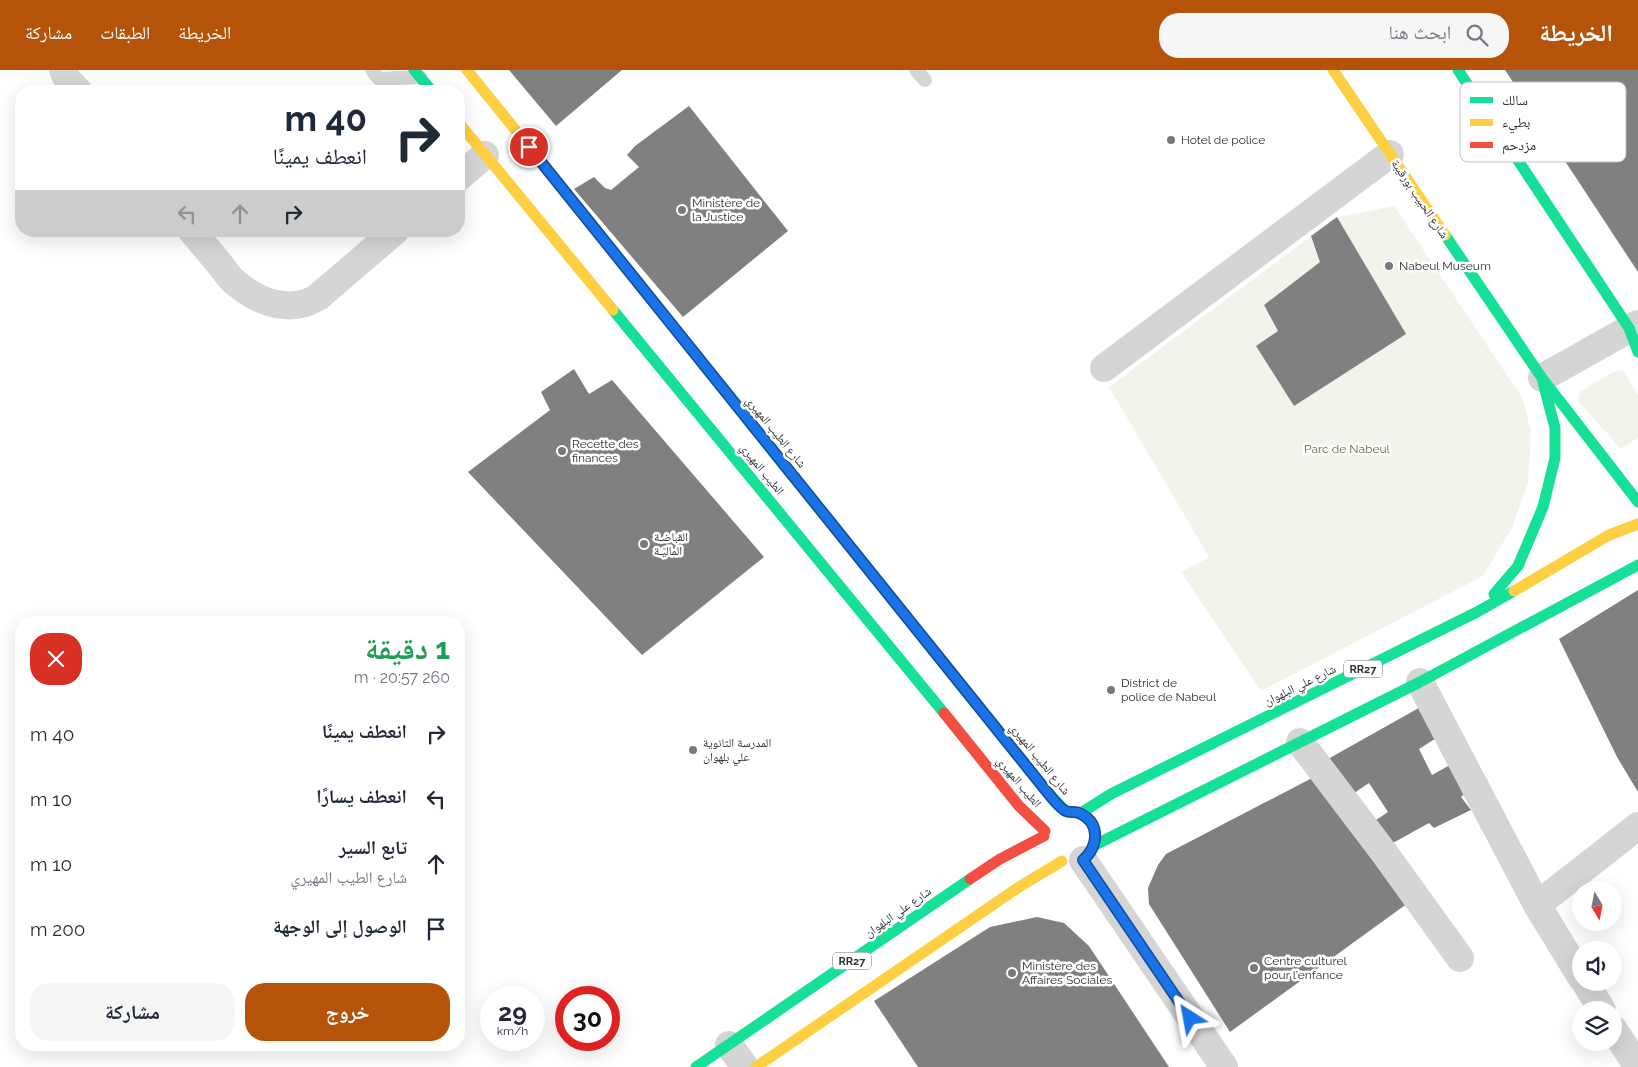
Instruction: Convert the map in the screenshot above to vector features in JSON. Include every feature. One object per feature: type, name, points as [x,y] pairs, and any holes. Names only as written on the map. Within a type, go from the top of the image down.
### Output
[{"type":"street","points":[[63,70],[72,85]]},
{"type":"street","name":"شارع الطيب المهيري","points":[[467,70],[1044,788],[1065,811]]},
{"type":"street","name":"شارع الحبيب بورقيبة","points":[[1333,70],[1542,378],[1638,502]]},
{"type":"street","points":[[1458,70],[1466,82]]},
{"type":"street","points":[[417,74],[427,85]]},
{"type":"street","name":"الطيب المهيري","points":[[465,130],[1019,806],[1061,848]]},
{"type":"street","points":[[1104,368],[1390,154]]},
{"type":"street","points":[[465,172],[485,155]]},
{"type":"street","points":[[1477,612],[1518,566],[1543,506],[1556,450],[1553,426],[1542,378],[1635,335],[1519,162]]},
{"type":"street","points":[[197,237],[236,284],[262,300],[280,305],[306,304],[318,297],[388,237]]},
{"type":"street","name":"شارع علي البلهوان","points":[[1081,814],[1112,794],[1477,612],[1609,536],[1638,524]]},
{"type":"street","name":"شارع علي البلهوان","points":[[696,1067],[1000,859],[1061,848],[1300,742],[1420,682],[1638,565]]},
{"type":"street","points":[[1420,682],[1537,905],[1572,962]]},
{"type":"street","points":[[1300,742],[1385,854],[1460,958]]},
{"type":"street","points":[[1065,811],[1081,814],[1091,821]]},
{"type":"street","name":"RR27","points":[[1061,848],[1048,824],[1052,818],[1065,811]]},
{"type":"street","points":[[1537,905],[1638,826]]},
{"type":"street","points":[[1096,833],[1061,848],[1223,1067]]},
{"type":"street","name":"شارع علي البلهوان","points":[[756,1067],[1019,887],[1061,848]]},
{"type":"street","points":[[1624,1031],[1638,1067]]},
{"type":"street","points":[[729,1045],[745,1067]]},
{"type":"lane","points":[[372,70],[379,79],[417,74]]},
{"type":"green space","name":"Parc de Nabeul","points":[[1394,206],[1523,399],[1531,432],[1528,482],[1512,528],[1483,576],[1261,691],[1181,572],[1209,557],[1109,387],[1337,217]]},
{"type":"green space","points":[[1623,370],[1638,395],[1638,438],[1621,449],[1578,401],[1580,392],[1613,372]]},
{"type":"building","points":[[509,70],[622,70],[556,126]]},
{"type":"building","points":[[1505,70],[1638,70],[1638,272],[1566,162],[1626,162],[1626,82],[1513,82]]},
{"type":"building","name":"Ministère de la Justice","points":[[689,106],[788,231],[683,317],[574,189],[594,177],[605,188],[611,190],[639,167],[627,155],[635,146]]},
{"type":"building","name":"Nabeul Museum","points":[[1337,217],[1406,334],[1294,406],[1256,346],[1278,331],[1264,305],[1320,262],[1311,236]]},
{"type":"building","name":"القباضـة الماليّـة","points":[[574,369],[589,394],[612,380],[764,557],[642,655],[468,472],[550,410],[541,392]]},
{"type":"building","points":[[1638,590],[1638,792],[1617,757],[1559,639]]},
{"type":"building","points":[[1424,705],[1438,737],[1419,749],[1432,775],[1450,765],[1466,792],[1461,797],[1471,810],[1434,828],[1429,823],[1391,844],[1373,822],[1388,812],[1369,783],[1354,793],[1328,759]]},
{"type":"building","name":"Centre culturel pour l'enfance","points":[[1314,777],[1408,903],[1230,1032],[1149,904],[1148,888],[1158,865],[1166,854]]},
{"type":"building","name":"Ministère des Affaires Sociales","points":[[1037,917],[1064,923],[1089,946],[1169,1067],[918,1067],[874,1001],[990,927]]},
{"type":"traffic: fast","points":[[414,70],[427,85]]},
{"type":"traffic: fast","points":[[1458,70],[1466,82]]},
{"type":"traffic: fast","points":[[1519,162],[1629,328],[1638,352]]},
{"type":"traffic: fast","points":[[585,216],[790,473]]},
{"type":"traffic: fast","points":[[1445,235],[1542,378],[1638,502]]},
{"type":"traffic: fast","points":[[613,310],[944,713]]},
{"type":"traffic: fast","points":[[1494,594],[1518,566],[1543,507],[1555,458],[1555,428],[1542,378]]},
{"type":"traffic: fast","points":[[1095,845],[1420,682],[1638,565]]},
{"type":"traffic: fast","points":[[1081,813],[1111,794],[1477,612],[1514,591]]},
{"type":"traffic: fast","points":[[891,598],[1044,788],[1065,811]]},
{"type":"traffic: fast","points":[[696,1067],[970,879]]},
{"type":"traffic: slow","points":[[467,70],[585,216]]},
{"type":"traffic: slow","points":[[1333,70],[1445,235]]},
{"type":"traffic: slow","points":[[465,130],[613,310]]},
{"type":"traffic: slow","points":[[790,473],[891,598]]},
{"type":"traffic: slow","points":[[1514,591],[1609,535],[1638,524]]},
{"type":"traffic: slow","points":[[756,1067],[1019,887],[1062,861]]},
{"type":"traffic: jam","points":[[944,713],[1019,806],[1045,831]]},
{"type":"traffic: jam","points":[[970,879],[1000,859],[1044,836]]},
{"type":"place","name":"Hotel de police","points":[[1171,140]]},
{"type":"place","name":"Ministère de la Justice","points":[[682,210]]},
{"type":"place","name":"Nabeul Museum","points":[[1389,266]]},
{"type":"place","name":"Recette des finances","points":[[562,451]]},
{"type":"place","name":"القباضـة الماليّـة","points":[[644,544]]},
{"type":"place","name":"District de police de Nabeul","points":[[1111,690]]},
{"type":"place","name":"المدرسة الثانوية علي بلهوان","points":[[693,750]]},
{"type":"place","name":"Centre culturel pour l'enfance","points":[[1254,968]]},
{"type":"place","name":"Ministère des Affaires Sociales","points":[[1012,973]]},
{"type":"route","points":[[529,147],[1044,788],[1065,811],[1074,811],[1091,821],[1096,833],[1095,845],[1083,860],[1190,1018]]}]
